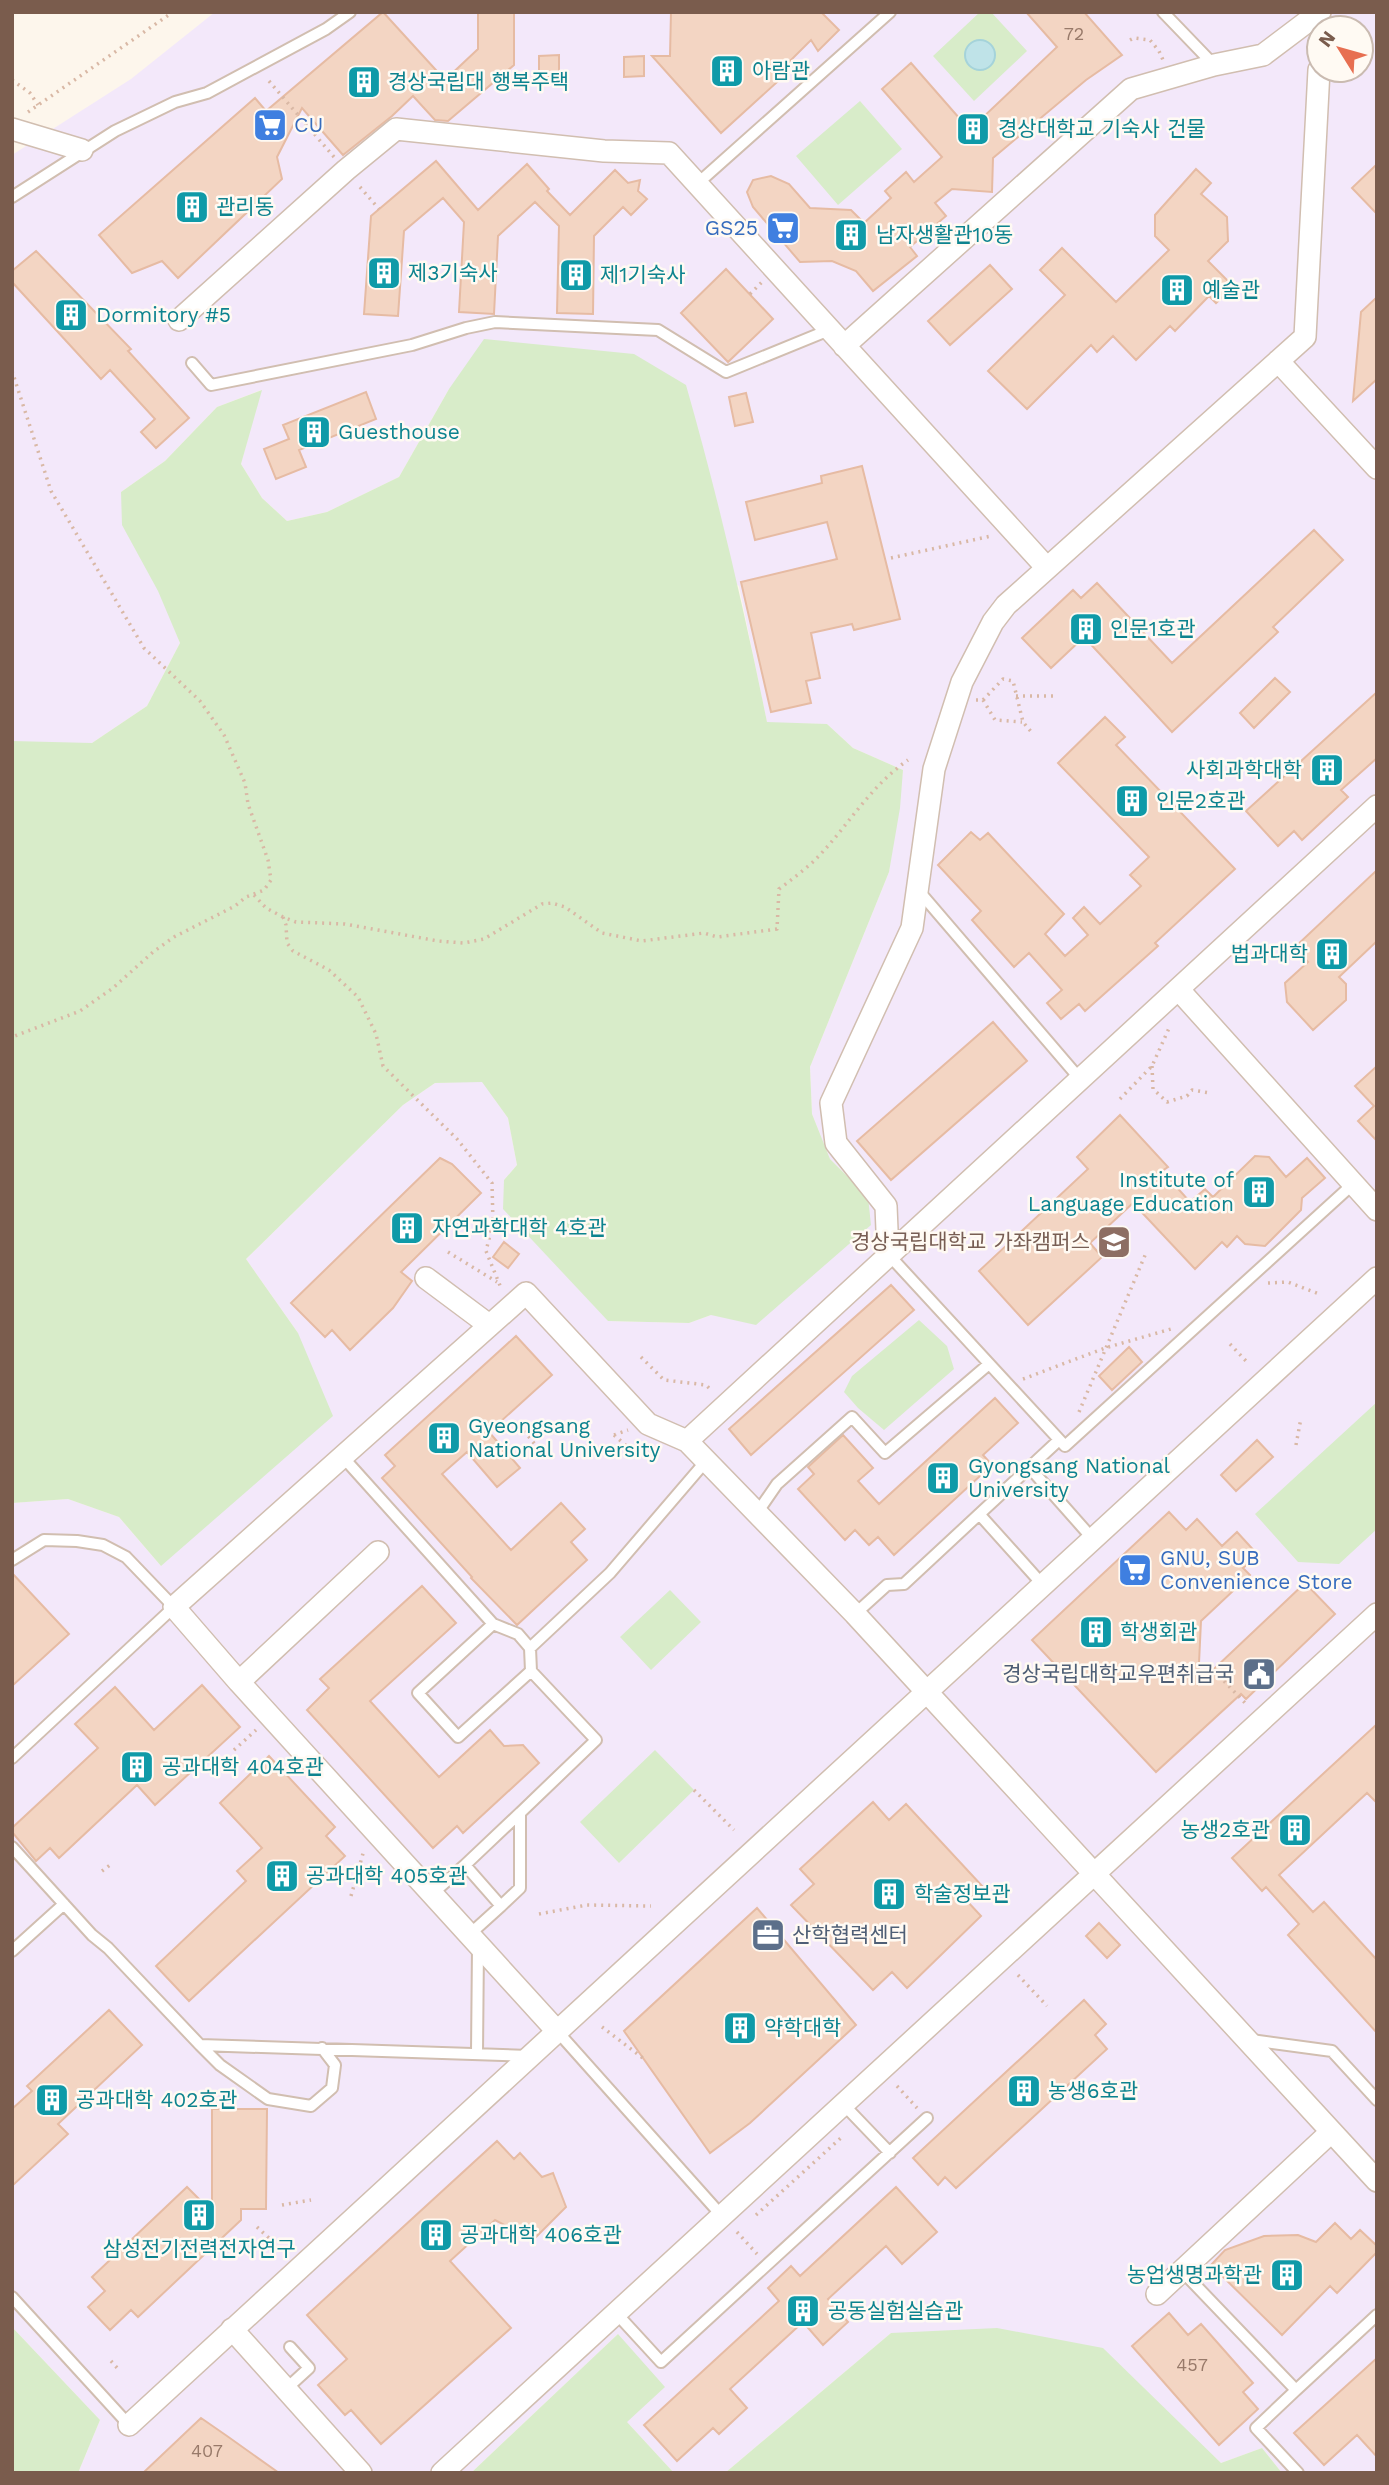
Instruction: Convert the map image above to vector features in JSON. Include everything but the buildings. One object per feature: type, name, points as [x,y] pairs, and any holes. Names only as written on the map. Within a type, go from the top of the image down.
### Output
[{"type":"street","points":[[837,338],[1131,89],[1214,65],[1264,55],[1321,12]]},
{"type":"street","points":[[888,1254],[886,1206],[836,1143],[831,1103],[912,928],[934,769],[962,682],[993,622],[1006,606],[1305,337],[1318,84]]},
{"type":"street","points":[[17,123],[82,150]]},
{"type":"street","points":[[178,320],[353,178],[396,129],[604,151],[669,153],[1047,568]]},
{"type":"street","points":[[1278,361],[1377,468]]},
{"type":"street","points":[[687,1441],[1377,806]]},
{"type":"street","points":[[1179,990],[1377,1210]]},
{"type":"street","points":[[426,1278],[489,1325]]},
{"type":"street","points":[[129,2425],[1377,1278]]},
{"type":"street","points":[[557,2031],[174,1607],[526,1293],[648,1424],[687,1441],[855,1615],[1377,2181]]},
{"type":"street","points":[[239,1682],[378,1552]]},
{"type":"street","points":[[442,2473],[1377,1614]]},
{"type":"street","points":[[1157,2294],[1331,2132]]},
{"type":"street","points":[[232,2329],[361,2473]]},
{"type":"lane","points":[[12,197],[82,150],[175,102],[207,93],[326,29],[349,12]]},
{"type":"lane","points":[[697,184],[890,12]]},
{"type":"lane","points":[[1163,12],[1214,65]]},
{"type":"lane","points":[[192,363],[211,385],[412,345],[495,322],[658,330],[726,372],[837,338]]},
{"type":"lane","points":[[918,890],[1080,1079]]},
{"type":"lane","points":[[855,1615],[887,1585],[904,1584],[1030,1468],[1207,1318],[1353,1184]]},
{"type":"lane","points":[[888,1254],[1062,1443]]},
{"type":"lane","points":[[757,1513],[777,1484],[852,1417],[885,1453],[989,1364]]},
{"type":"lane","points":[[342,1455],[493,1625],[517,1634],[530,1648],[531,1671],[596,1740],[466,1865],[433,1893]]},
{"type":"lane","points":[[530,1648],[610,1573],[706,1461]]},
{"type":"lane","points":[[1030,1468],[1092,1538]]},
{"type":"lane","points":[[980,1515],[1042,1584]]},
{"type":"lane","points":[[12,1560],[44,1541],[77,1541],[103,1545],[126,1557],[174,1607],[12,1758]]},
{"type":"lane","points":[[493,1625],[418,1693],[458,1737],[531,1671]]},
{"type":"lane","points":[[477,2053],[474,1938],[520,1888],[520,1813]]},
{"type":"lane","points":[[12,1847],[220,2065],[268,2099],[310,2106],[332,2088],[335,2065],[323,2048]]},
{"type":"lane","points":[[466,1865],[501,1906]]},
{"type":"lane","points":[[12,1951],[64,1904]]},
{"type":"lane","points":[[557,2031],[722,2216]]},
{"type":"lane","points":[[1248,2040],[1332,2052],[1377,2100]]},
{"type":"lane","points":[[200,2045],[529,2056]]},
{"type":"lane","points":[[844,2105],[890,2152]]},
{"type":"lane","points":[[616,2313],[661,2362],[927,2118]]},
{"type":"lane","points":[[1182,2271],[1296,2390]]},
{"type":"lane","points":[[12,2297],[129,2425]]},
{"type":"lane","points":[[1298,2473],[1256,2428],[1377,2315]]},
{"type":"lane","points":[[286,2389],[309,2368],[290,2347]]},
{"type":"path","points":[[17,123],[173,12]]},
{"type":"path","points":[[1130,40],[1150,40],[1165,65]]},
{"type":"path","points":[[12,80],[30,93],[39,105]]},
{"type":"path","points":[[269,81],[379,209]]},
{"type":"path","points":[[750,294],[766,278]]},
{"type":"path","points":[[12,371],[51,491],[144,648],[210,713],[241,771],[251,816],[268,860],[271,880],[264,890],[246,897],[235,906],[174,937],[80,1012],[12,1037]]},
{"type":"path","points":[[891,558],[994,535]]},
{"type":"path","points":[[956,701],[983,699],[1003,679],[1013,681],[1023,722],[1034,734]]},
{"type":"path","points":[[1016,696],[1053,696]]},
{"type":"path","points":[[983,699],[995,720],[1023,722]]},
{"type":"path","points":[[254,895],[267,908],[283,917],[310,924],[345,924],[464,943],[484,939],[542,904],[552,903],[565,907],[602,933],[642,941],[704,933],[717,937],[778,929],[779,889],[813,862],[863,800],[888,774],[908,760]]},
{"type":"path","points":[[283,917],[287,943],[293,951],[329,970],[358,997],[376,1034],[383,1066],[457,1139],[492,1184],[493,1223],[485,1251],[509,1308]]},
{"type":"path","points":[[1120,1099],[1152,1066],[1171,1024]]},
{"type":"path","points":[[1152,1066],[1153,1089],[1167,1102],[1187,1097],[1192,1090],[1210,1093]]},
{"type":"path","points":[[447,1252],[498,1282]]},
{"type":"path","points":[[1062,1443],[1146,1253]]},
{"type":"path","points":[[1245,1283],[1288,1282],[1319,1294]]},
{"type":"path","points":[[1007,1384],[1105,1348],[1207,1318]]},
{"type":"path","points":[[1230,1344],[1246,1361]]},
{"type":"path","points":[[641,1357],[664,1380],[706,1385]]},
{"type":"path","points":[[1296,1445],[1301,1418]]},
{"type":"path","points":[[524,1431],[538,1448]]},
{"type":"path","points":[[614,1435],[629,1449]]},
{"type":"path","points":[[1224,1681],[1247,1705]]},
{"type":"path","points":[[234,1750],[256,1730]]},
{"type":"path","points":[[694,1790],[734,1830]]},
{"type":"path","points":[[351,1896],[365,1848]]},
{"type":"path","points":[[102,1871],[110,1865]]},
{"type":"path","points":[[539,1914],[587,1905],[651,1906]]},
{"type":"path","points":[[1017,1975],[1047,2006]]},
{"type":"path","points":[[602,2027],[644,2059]]},
{"type":"path","points":[[897,2086],[927,2118]]},
{"type":"path","points":[[282,2205],[311,2200]]},
{"type":"path","points":[[257,2228],[271,2241]]},
{"type":"path","points":[[737,2232],[767,2265]]},
{"type":"path","points":[[111,2361],[119,2370]]},
{"type":"shaded area","name":"경상국립대학교 가좌캠퍼스","points":[[215,12],[1377,12],[1377,2473],[1282,2473],[1262,2448],[1221,2463],[1199,2443],[891,2333],[725,2473],[674,2473],[627,2422],[618,2334],[471,2473],[78,2473],[100,2420],[12,2327],[12,1503],[68,1499],[119,1517],[161,1566],[298,1333],[246,1259],[403,1105],[435,1083],[482,1081],[508,1118],[517,1165],[504,1180],[608,1321],[689,1323],[711,1315],[868,1197],[830,1159],[812,1114],[810,1067],[889,872],[903,770],[853,748],[827,724],[767,723],[739,586],[449,389],[399,477],[327,512],[287,521],[262,498],[241,464],[261,390],[217,407],[165,461],[121,492],[180,643],[147,706],[92,743],[12,744],[12,155],[131,79]]},
{"type":"green space","points":[[980,12],[991,12],[1027,51],[974,101],[933,56]]},
{"type":"green space","points":[[860,101],[902,149],[838,205],[796,156]]},
{"type":"green space","points":[[484,339],[634,354],[686,385],[730,553],[767,722],[827,724],[853,748],[903,770],[900,808],[889,872],[810,1067],[812,1114],[830,1159],[868,1197],[871,1225],[756,1325],[711,1315],[689,1323],[608,1321],[503,1209],[504,1180],[517,1165],[508,1118],[482,1082],[435,1083],[403,1105],[246,1259],[298,1333],[333,1416],[161,1566],[119,1517],[68,1499],[12,1503],[12,741],[92,743],[147,706],[180,643],[158,591],[122,525],[121,492],[165,461],[217,407],[262,390],[241,464],[262,498],[287,521],[327,512],[399,477],[449,389]]},
{"type":"green space","points":[[919,1320],[947,1346],[954,1369],[884,1430],[844,1392],[852,1376]]},
{"type":"green space","points":[[1377,1402],[1377,1529],[1339,1564],[1298,1562],[1255,1514]]},
{"type":"green space","points":[[670,1590],[701,1622],[651,1670],[620,1637]]},
{"type":"green space","points":[[655,1750],[694,1790],[619,1863],[580,1822]]},
{"type":"green space","points":[[12,2327],[100,2420],[78,2473],[12,2473]]},
{"type":"green space","points":[[997,2328],[1103,2348],[1221,2463],[1262,2448],[1282,2473],[725,2473],[891,2333]]},
{"type":"green space","points":[[618,2334],[665,2387],[627,2422],[674,2473],[471,2473]]},
{"type":"water","points":[[980,40],[991,44],[995,55],[991,66],[980,70],[969,66],[965,55],[969,44]]},
{"type":"place","name":"아람관","points":[[727,71]]},
{"type":"place","name":"경상국립대 행복주택","points":[[364,82]]},
{"type":"place","name":"CU","points":[[270,125]]},
{"type":"place","name":"경상대학교 기숙사 건물","points":[[973,129]]},
{"type":"place","name":"관리동","points":[[192,207]]},
{"type":"place","name":"GS25","points":[[783,228]]},
{"type":"place","name":"남자생활관10동","points":[[851,235]]},
{"type":"place","name":"제3기숙사","points":[[384,273]]},
{"type":"place","name":"제1기숙사","points":[[576,275]]},
{"type":"place","name":"예술관","points":[[1177,290]]},
{"type":"place","name":"Dormitory #5","points":[[71,315]]},
{"type":"place","name":"Guesthouse","points":[[314,432]]},
{"type":"place","name":"인문1호관","points":[[1086,629]]},
{"type":"place","name":"사회과학대학","points":[[1327,770]]},
{"type":"place","name":"인문2호관","points":[[1132,801]]},
{"type":"place","name":"법과대학","points":[[1332,954]]},
{"type":"place","name":"Institute of Language Education","points":[[1259,1192]]},
{"type":"place","name":"자연과학대학 4호관","points":[[407,1228]]},
{"type":"place","name":"경상국립대학교 가좌캠퍼스","points":[[1114,1242]]},
{"type":"place","name":"Gyeongsang National University","points":[[444,1438]]},
{"type":"place","name":"Gyongsang National University","points":[[943,1478]]},
{"type":"place","name":"GNU, SUB Convenience Store","points":[[1135,1570]]},
{"type":"place","name":"학생회관","points":[[1096,1632]]},
{"type":"place","name":"경상국립대학교우편취급국","points":[[1259,1674]]},
{"type":"place","name":"공과대학 404호관","points":[[137,1767]]},
{"type":"place","name":"농생2호관","points":[[1295,1830]]},
{"type":"place","name":"공과대학 405호관","points":[[282,1876]]},
{"type":"place","name":"학술정보관","points":[[889,1894]]},
{"type":"place","name":"산학협력센터","points":[[768,1935]]},
{"type":"place","name":"약학대학","points":[[740,2028]]},
{"type":"place","name":"농생6호관","points":[[1024,2091]]},
{"type":"place","name":"공과대학 402호관","points":[[52,2100]]},
{"type":"place","name":"삼성전기전력전자연구","points":[[199,2215]]},
{"type":"place","name":"공과대학 406호관","points":[[436,2235]]},
{"type":"place","name":"농업생명과학관","points":[[1287,2275]]},
{"type":"place","name":"공동실험실습관","points":[[803,2311]]}]
